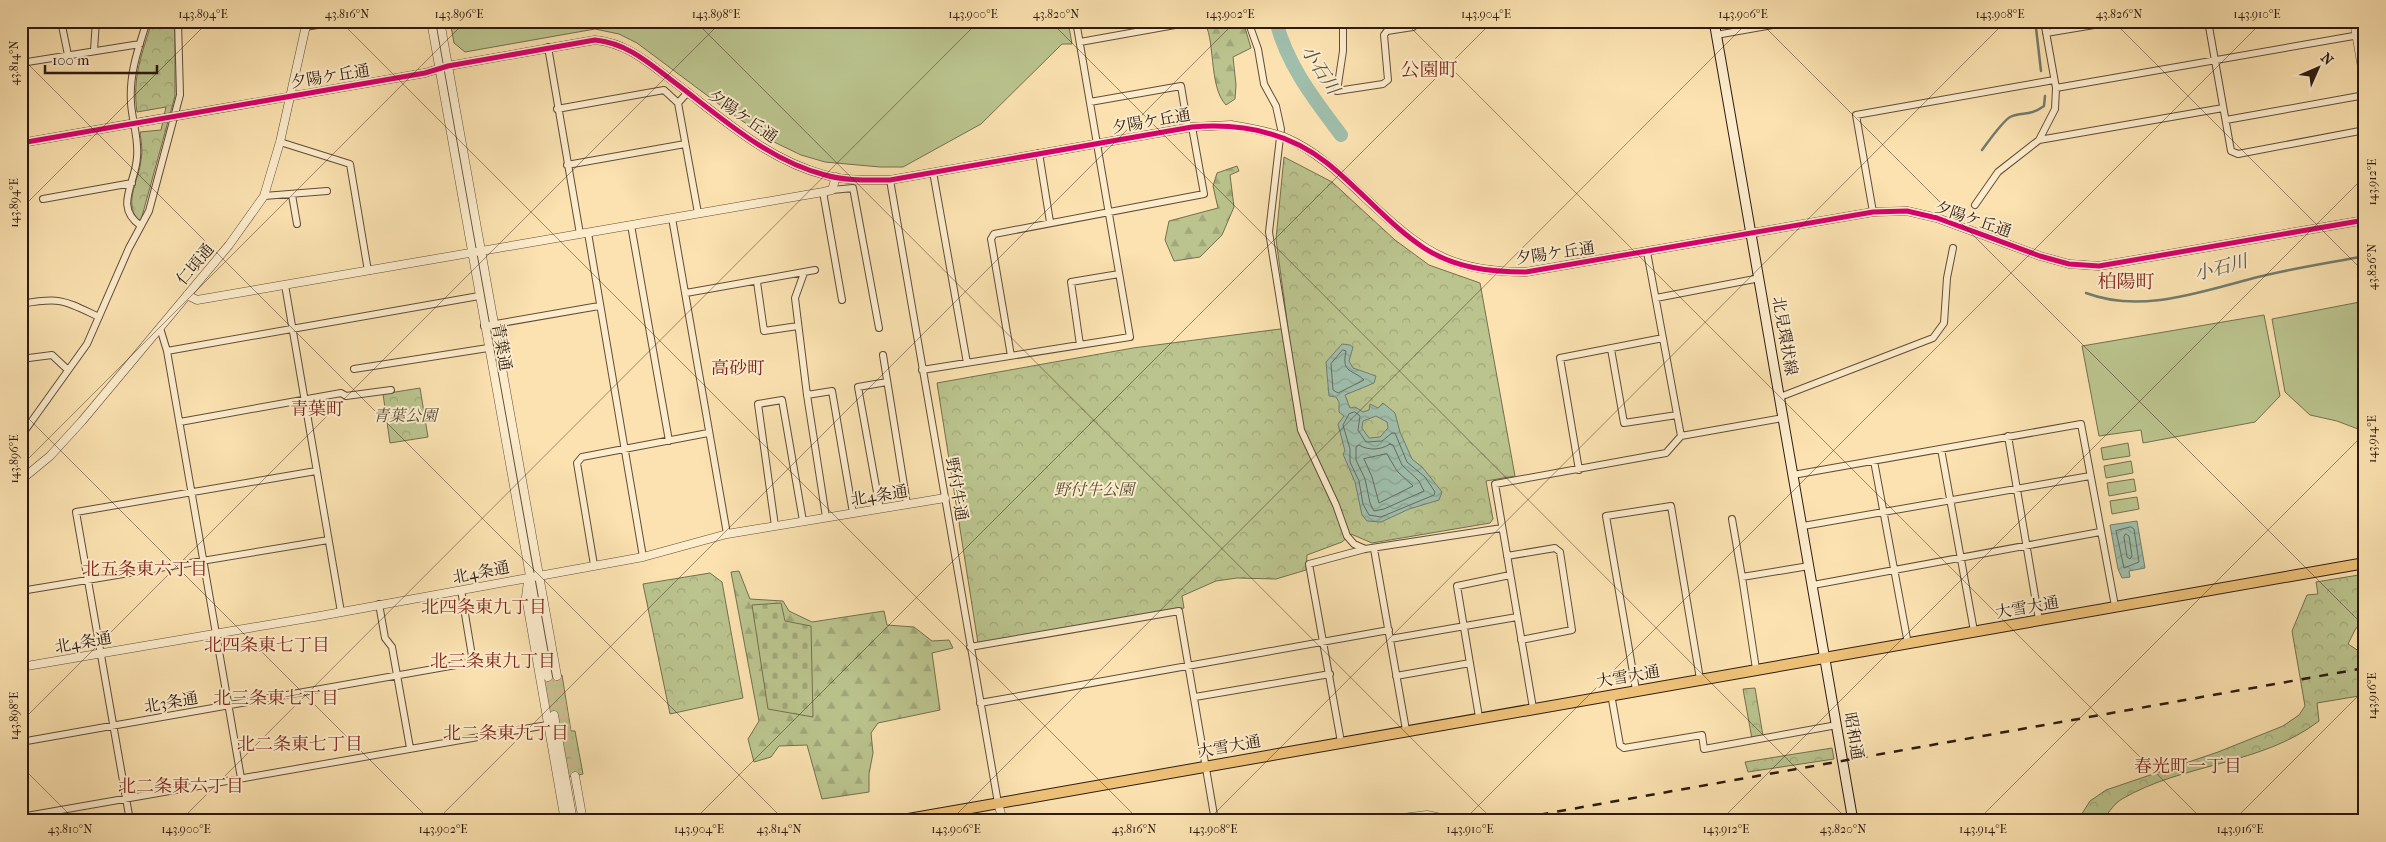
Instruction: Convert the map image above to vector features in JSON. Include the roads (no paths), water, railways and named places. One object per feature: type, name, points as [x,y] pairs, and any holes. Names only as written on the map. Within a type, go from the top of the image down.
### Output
[{"type":"highway","name":"大雪大通","points":[[897,821],[1826,656],[1908,644],[2365,563]]},
{"type":"main road","name":"北見環状線","points":[[1714,21],[1826,656]]},
{"type":"main road","name":"昭和通","points":[[1826,656],[1854,821]]},
{"type":"street","points":[[61,21],[68,55]]},
{"type":"street","points":[[94,50],[96,21]]},
{"type":"street","points":[[141,226],[130,218],[127,212],[127,200],[138,159],[131,73],[147,21]]},
{"type":"street","points":[[21,436],[87,344],[129,248],[149,211],[158,171],[180,95],[178,21]]},
{"type":"street","points":[[306,24],[342,21]]},
{"type":"street","name":"青葉通","points":[[430,21],[548,678]]},
{"type":"street","name":"青葉通","points":[[440,21],[557,676]]},
{"type":"street","points":[[922,370],[1130,337],[1076,21]]},
{"type":"street","points":[[1080,42],[1175,26],[1176,21]]},
{"type":"street","points":[[1248,21],[1258,49],[1264,84],[1276,106],[1281,129],[1269,232],[1301,430],[1336,505],[1347,536],[1354,544],[1366,549]]},
{"type":"street","points":[[1343,21],[1343,51],[1337,91],[1382,84],[1388,80],[1384,35],[1387,31],[1413,27],[1416,21]]},
{"type":"street","points":[[1716,35],[1759,24],[1796,21]]},
{"type":"street","points":[[1975,205],[1998,172],[2039,140],[2055,108],[2056,88],[2044,21]]},
{"type":"street","points":[[2046,34],[2118,21]]},
{"type":"street","points":[[2208,21],[2231,151],[2238,154],[2365,130]]},
{"type":"street","points":[[2354,21],[2360,35],[2365,85]]},
{"type":"street","name":"仁頃通","points":[[21,480],[50,456],[160,328],[229,245],[264,196],[280,142],[306,24]]},
{"type":"street","points":[[2056,88],[2360,35]]},
{"type":"street","name":"夕陽ケ丘通","points":[[21,143],[147,122],[548,47],[595,40],[610,41],[624,46],[647,61],[759,146],[796,164],[836,177],[890,180],[1190,127],[1231,125],[1283,137],[1308,150],[1328,164],[1425,249],[1474,269],[1526,272],[1873,212],[1907,211],[1937,218],[2040,256],[2069,264],[2099,266],[2365,220]]},
{"type":"street","points":[[21,63],[140,44]]},
{"type":"street","points":[[548,47],[557,109],[599,306],[626,449],[643,557]]},
{"type":"street","points":[[1873,212],[1856,115],[2054,80]]},
{"type":"street","points":[[1012,356],[991,239],[994,234],[1204,194],[1181,86],[1090,102]]},
{"type":"street","points":[[557,109],[664,90],[678,103],[698,213]]},
{"type":"street","points":[[678,103],[688,92]]},
{"type":"street","points":[[2226,120],[2365,95]]},
{"type":"street","points":[[2039,140],[2223,108]]},
{"type":"street","points":[[280,142],[350,164],[368,271]]},
{"type":"street","points":[[568,165],[686,144]]},
{"type":"street","points":[[1039,153],[1050,222]]},
{"type":"street","points":[[933,172],[967,363]]},
{"type":"street","points":[[832,190],[836,177]]},
{"type":"street","name":"野付牛通","points":[[890,180],[998,803]]},
{"type":"street","points":[[43,200],[132,183]]},
{"type":"street","points":[[187,295],[197,300],[285,286],[698,213],[832,190],[854,188],[879,328]]},
{"type":"street","points":[[264,196],[327,191]]},
{"type":"street","points":[[823,192],[842,300]]},
{"type":"street","points":[[292,195],[296,224]]},
{"type":"street","points":[[672,218],[708,434],[727,534]]},
{"type":"street","points":[[631,225],[669,441]]},
{"type":"street","points":[[1780,397],[1933,338],[1944,323],[1947,278],[1953,248]]},
{"type":"street","points":[[1647,252],[1681,436]]},
{"type":"street","points":[[686,293],[757,282],[815,270]]},
{"type":"street","points":[[804,273],[795,298],[806,395],[826,517]]},
{"type":"street","points":[[1080,345],[1071,282],[1119,274]]},
{"type":"street","points":[[1656,298],[1760,278]]},
{"type":"street","points":[[757,282],[764,331],[798,326]]},
{"type":"street","points":[[285,286],[342,612]]},
{"type":"street","points":[[167,351],[479,296]]},
{"type":"street","points":[[21,304],[51,299],[64,300],[99,317]]},
{"type":"street","points":[[484,326],[599,306]]},
{"type":"street","points":[[160,328],[167,351],[180,422],[202,560],[241,778]]},
{"type":"street","points":[[1579,470],[1560,358],[1663,338]]},
{"type":"street","points":[[354,369],[488,348]]},
{"type":"street","points":[[1611,348],[1624,423],[1677,415]]},
{"type":"street","points":[[21,359],[52,355],[68,370]]},
{"type":"street","points":[[883,355],[907,504]]},
{"type":"street","points":[[880,509],[858,387],[887,382]]},
{"type":"street","points":[[180,422],[341,393],[346,396],[392,390]]},
{"type":"street","points":[[806,395],[832,391],[853,513]]},
{"type":"street","points":[[775,526],[758,404],[782,400],[803,521]]},
{"type":"street","points":[[1533,708],[1494,484],[1666,453],[1681,436],[1783,418]]},
{"type":"street","points":[[1794,475],[2081,424],[2114,606]]},
{"type":"street","points":[[594,565],[577,463],[582,457],[708,434]]},
{"type":"street","points":[[2008,436],[2038,620]]},
{"type":"street","points":[[1941,449],[1974,631]]},
{"type":"street","points":[[1874,461],[1908,644]]},
{"type":"street","points":[[130,821],[76,512],[316,470]]},
{"type":"street","points":[[1803,526],[2090,476]]},
{"type":"street","name":"北4条通","points":[[21,667],[215,632],[342,612],[643,557],[727,534],[945,498]]},
{"type":"street","points":[[1636,690],[1606,516],[1671,506],[1700,679]]},
{"type":"street","points":[[1732,519],[1756,669]]},
{"type":"street","points":[[1342,742],[1309,564],[1366,549],[1502,528]]},
{"type":"street","points":[[1813,585],[2100,532]]},
{"type":"street","points":[[21,591],[328,540]]},
{"type":"street","points":[[1374,548],[1406,730]]},
{"type":"street","points":[[1506,556],[1555,548],[1560,552],[1572,630],[1521,640]]},
{"type":"street","points":[[1742,577],[1810,566]]},
{"type":"street","points":[[1479,718],[1457,586],[1510,575]]},
{"type":"street","points":[[529,577],[526,597],[565,821]]},
{"type":"street","name":"北3条通","points":[[21,742],[398,677],[472,662],[461,590]]},
{"type":"street","points":[[379,604],[385,638],[392,646],[410,748]]},
{"type":"street","points":[[970,647],[1179,611],[1207,765],[1215,821]]},
{"type":"street","points":[[1390,639],[1517,617]]},
{"type":"street","points":[[980,703],[1389,630]]},
{"type":"street","points":[[1396,676],[1470,663]]},
{"type":"street","points":[[1195,697],[1330,674]]},
{"type":"street","points":[[1610,694],[1620,745],[1624,748],[1702,735],[1704,749],[1837,725]]},
{"type":"street","points":[[554,715],[573,821]]},
{"type":"street","points":[[21,817],[547,725]]},
{"type":"street","points":[[575,776],[583,821]]},
{"type":"street","points":[[998,803],[1003,821]]},
{"type":"street","points":[[933,815],[956,821]]},
{"type":"street","points":[[1378,821],[1427,815],[1455,821]]},
{"type":"water","points":[[1342,344],[1353,347],[1349,361],[1353,368],[1376,376],[1374,383],[1345,395],[1350,408],[1355,407],[1363,412],[1369,410],[1370,404],[1378,408],[1383,403],[1395,413],[1400,432],[1412,459],[1423,468],[1442,492],[1439,500],[1409,509],[1381,522],[1367,521],[1362,515],[1355,482],[1343,454],[1345,451],[1338,424],[1344,416],[1339,412],[1339,402],[1336,397],[1329,396],[1326,362]],"holes":[[[1376,416],[1387,422],[1388,428],[1380,437],[1369,438],[1362,428],[1363,421]]]},
{"type":"water","points":[[2137,521],[2145,568],[2129,571],[2130,577],[2122,578],[2118,569],[2110,525]]},
{"type":"waterway","name":"小石川","points":[[1276,21],[1294,67],[1311,95],[1341,135]]},
{"type":"waterway","points":[[2036,28],[2041,71]]},
{"type":"waterway","points":[[1982,150],[1995,132],[2010,117],[2030,113],[2044,106],[2045,96]]},
{"type":"waterway","name":"小石川","points":[[2086,293],[2132,302],[2156,301],[2202,292],[2283,271],[2365,256]]},
{"type":"tunnel","points":[[557,676],[575,776]]},
{"type":"tunnel","points":[[548,677],[554,715]]},
{"type":"railway","points":[[1504,821],[2365,668]]},
{"type":"district","name":"公園町","points":[[1429,70]]},
{"type":"district","name":"柏陽町","points":[[2126,282]]},
{"type":"district","name":"高砂町","points":[[738,368]]},
{"type":"district","name":"青葉町","points":[[317,409]]},
{"type":"district","name":"北五条東六丁目","points":[[145,569]]},
{"type":"district","name":"北四条東九丁目","points":[[484,607]]},
{"type":"district","name":"北四条東七丁目","points":[[267,645]]},
{"type":"district","name":"北三条東九丁目","points":[[493,661]]},
{"type":"district","name":"北三条東七丁目","points":[[276,698]]},
{"type":"district","name":"北二条東九丁目","points":[[506,733]]},
{"type":"district","name":"北二条東七丁目","points":[[300,744]]},
{"type":"district","name":"春光町一丁目","points":[[2188,766]]},
{"type":"district","name":"北二条東六丁目","points":[[181,786]]},
{"type":"park label","name":"青葉公園","points":[[405,415]]},
{"type":"park label","name":"野付牛公園","points":[[1094,489]]}]
